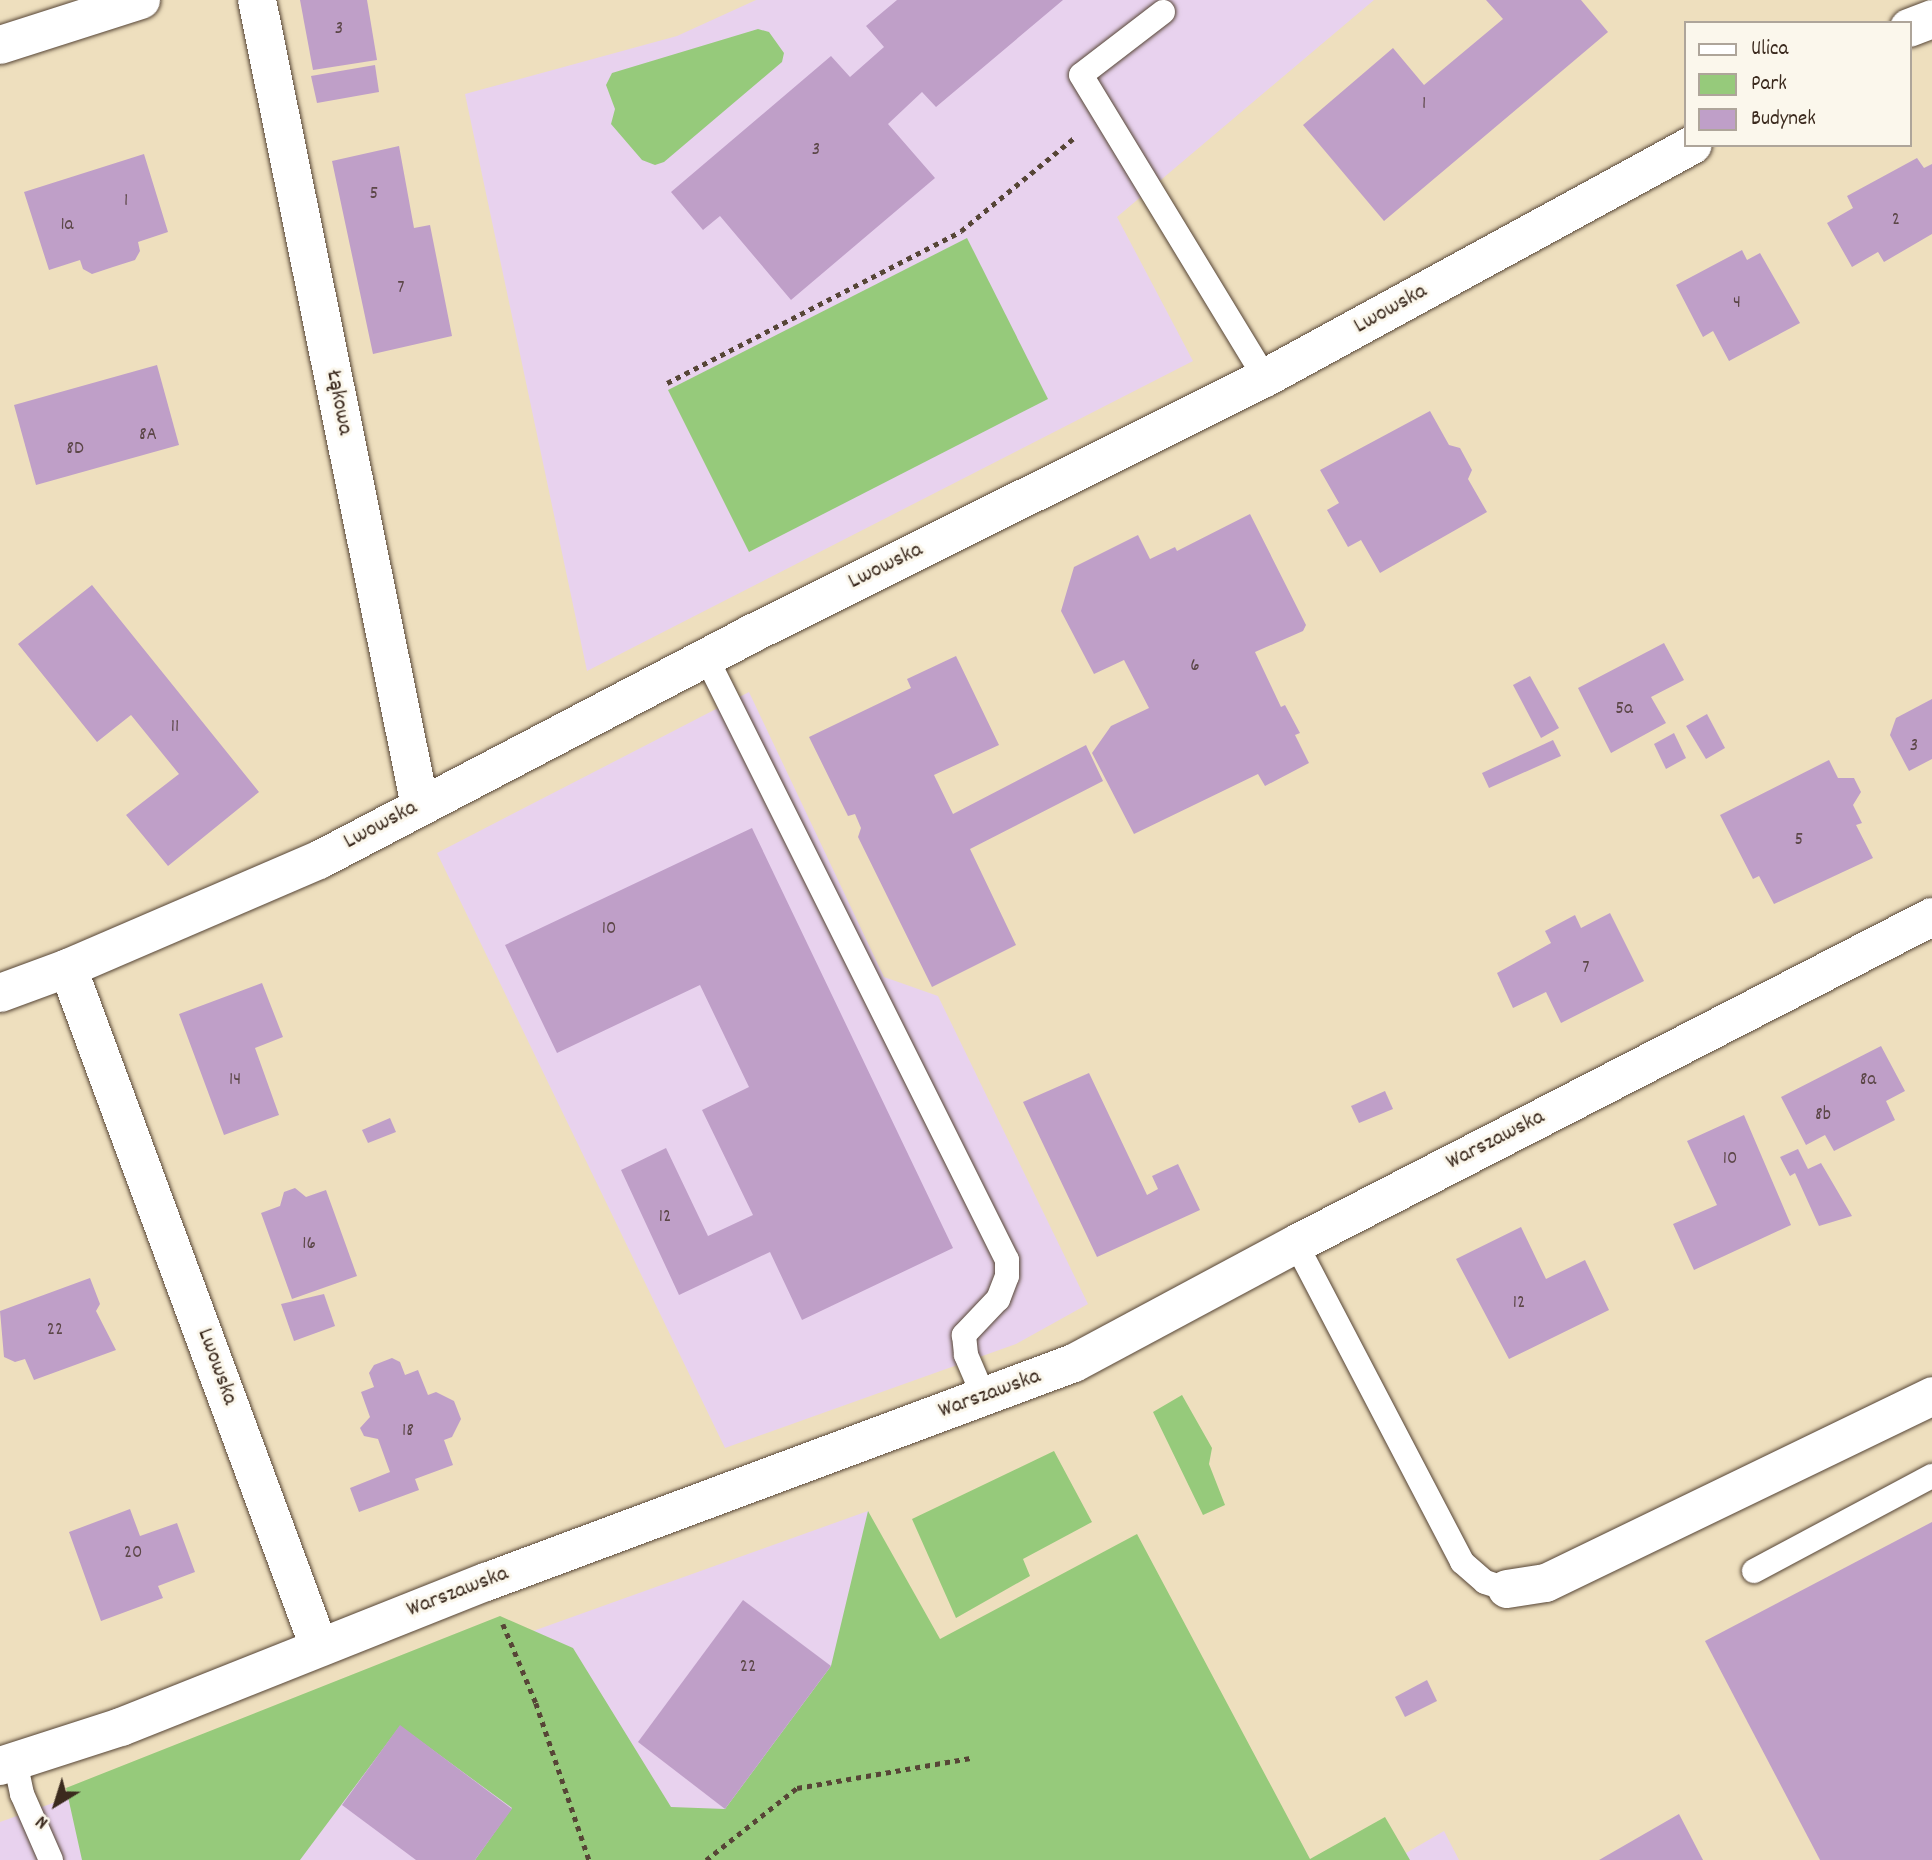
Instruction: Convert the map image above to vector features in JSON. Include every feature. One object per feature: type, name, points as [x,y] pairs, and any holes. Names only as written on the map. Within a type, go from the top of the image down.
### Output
[{"type":"street","points":[[0,45],[141,0]]},
{"type":"street","name":"Łąkowa","points":[[257,0],[420,806]]},
{"type":"street","points":[[1911,27],[1932,19]]},
{"type":"street","name":"Lwowska","points":[[0,993],[68,968],[319,860],[706,657],[1265,378],[1689,147]]},
{"type":"street","name":"Warszawska","points":[[8,1764],[121,1727],[485,1582],[984,1397],[1122,1341],[1296,1244],[1932,918]]},
{"type":"street","name":"Lwowska","points":[[68,968],[319,1647]]},
{"type":"street","points":[[1507,1589],[1546,1583],[1932,1396]]},
{"type":"lane","points":[[1163,12],[1081,75],[1265,378]]},
{"type":"lane","points":[[706,657],[1007,1260],[1007,1276],[998,1299],[964,1335],[966,1355],[984,1397]]},
{"type":"lane","points":[[1296,1244],[1462,1562],[1485,1582],[1507,1589]]},
{"type":"lane","points":[[1754,1571],[1932,1476]]},
{"type":"lane","points":[[8,1764],[51,1860]]},
{"type":"path","points":[[667,383],[961,231],[1105,114]]},
{"type":"path","points":[[485,1582],[536,1703],[589,1860]]},
{"type":"path","points":[[706,1860],[797,1788],[970,1758]]},
{"type":"shaded area","points":[[756,0],[1374,0],[1117,217],[1193,361],[587,671],[465,94],[677,36]]},
{"type":"shaded area","points":[[749,692],[884,977],[938,996],[1088,1304],[1016,1344],[725,1448],[437,853]]},
{"type":"shaded area","points":[[868,1511],[1040,1860],[0,1860],[0,1822]]},
{"type":"shaded area","points":[[1444,1831],[1459,1860],[1394,1860]]},
{"type":"green space","points":[[758,29],[769,32],[784,53],[782,62],[664,162],[655,165],[642,160],[611,124],[615,109],[606,85],[612,73]]},
{"type":"green space","points":[[967,238],[1048,399],[749,552],[668,390]]},
{"type":"green space","points":[[1182,1395],[1212,1448],[1209,1464],[1225,1505],[1203,1515],[1153,1412]]},
{"type":"green space","points":[[1054,1451],[1092,1522],[1023,1559],[1030,1576],[956,1618],[912,1519]]},
{"type":"green space","points":[[868,1511],[940,1639],[1137,1534],[1310,1859],[1385,1817],[1410,1860],[475,1860],[512,1808],[400,1726],[300,1860],[82,1860],[66,1788],[500,1616],[573,1648],[671,1807],[725,1809],[831,1666]]},
{"type":"building","points":[[300,0],[367,0],[377,60],[313,70]]},
{"type":"building","points":[[897,0],[1063,0],[936,107],[922,92],[888,124],[935,178],[791,300],[720,216],[703,230],[671,192],[831,56],[850,77],[884,47],[866,26]]},
{"type":"building","points":[[1486,0],[1581,0],[1608,32],[1384,221],[1303,125],[1393,48],[1424,85],[1503,19]]},
{"type":"building","points":[[375,65],[379,92],[317,103],[311,76]]},
{"type":"building","points":[[399,146],[414,228],[430,225],[452,336],[373,354],[332,161]]},
{"type":"building","points":[[144,154],[168,232],[138,242],[140,251],[135,260],[92,274],[83,269],[80,260],[49,270],[24,192]]},
{"type":"building","points":[[1917,158],[1924,168],[1932,164],[1932,234],[1884,262],[1878,252],[1852,267],[1827,223],[1853,208],[1847,196]]},
{"type":"building","points":[[1742,250],[1747,260],[1760,253],[1800,323],[1729,361],[1713,331],[1703,337],[1676,285]]},
{"type":"building","points":[[157,365],[179,445],[36,485],[14,405]]},
{"type":"building","points":[[1430,411],[1449,445],[1460,448],[1472,470],[1468,479],[1487,512],[1380,573],[1361,540],[1348,547],[1327,510],[1339,503],[1320,470]]},
{"type":"building","points":[[1250,514],[1306,625],[1303,631],[1255,652],[1281,707],[1285,705],[1300,733],[1295,735],[1309,763],[1265,786],[1258,774],[1134,834],[1092,753],[1111,726],[1149,708],[1124,660],[1094,674],[1061,611],[1074,567],[1138,535],[1150,559],[1175,547],[1177,551]]},
{"type":"building","points":[[92,585],[259,792],[168,866],[126,815],[179,774],[131,715],[97,742],[18,644]]},
{"type":"building","points":[[1664,643],[1684,680],[1651,697],[1666,723],[1611,753],[1578,688]]},
{"type":"building","points":[[956,656],[999,745],[934,775],[953,814],[1086,745],[1103,781],[970,849],[1016,945],[932,987],[858,837],[861,828],[855,814],[848,816],[809,737],[911,688],[907,679]]},
{"type":"building","points":[[1530,676],[1559,728],[1541,738],[1513,685]]},
{"type":"building","points":[[1932,699],[1932,759],[1909,771],[1890,735],[1896,718]]},
{"type":"building","points":[[1707,714],[1725,748],[1706,759],[1686,726]]},
{"type":"building","points":[[1674,733],[1686,758],[1666,769],[1654,744]]},
{"type":"building","points":[[1553,740],[1561,756],[1489,788],[1482,773]]},
{"type":"building","points":[[1829,760],[1838,778],[1854,778],[1861,792],[1853,805],[1862,823],[1856,825],[1873,858],[1774,904],[1759,876],[1753,879],[1720,815]]},
{"type":"building","points":[[752,828],[953,1248],[802,1320],[770,1252],[679,1295],[621,1170],[666,1148],[708,1236],[753,1215],[702,1110],[749,1087],[700,985],[557,1053],[505,945]]},
{"type":"building","points":[[1610,913],[1644,981],[1561,1023],[1546,992],[1513,1008],[1497,973],[1551,943],[1545,931],[1575,915],[1581,928]]},
{"type":"building","points":[[262,983],[283,1037],[255,1048],[279,1115],[224,1135],[179,1014]]},
{"type":"building","points":[[1881,1046],[1905,1091],[1886,1101],[1895,1120],[1834,1151],[1825,1135],[1806,1145],[1781,1097]]},
{"type":"building","points":[[1089,1073],[1147,1195],[1158,1189],[1152,1176],[1178,1164],[1200,1210],[1097,1257],[1023,1102]]},
{"type":"building","points":[[1385,1091],[1393,1109],[1359,1123],[1351,1106]]},
{"type":"building","points":[[1744,1115],[1791,1225],[1694,1270],[1673,1224],[1717,1205],[1687,1141]]},
{"type":"building","points":[[390,1118],[396,1132],[368,1143],[362,1130]]},
{"type":"building","points":[[1798,1149],[1808,1169],[1821,1163],[1852,1216],[1819,1226],[1795,1173],[1790,1176],[1780,1157]]},
{"type":"building","points":[[295,1188],[306,1197],[326,1190],[357,1276],[292,1299],[261,1213],[280,1206],[284,1192]]},
{"type":"building","points":[[1521,1227],[1546,1279],[1585,1260],[1609,1310],[1509,1359],[1456,1259]]},
{"type":"building","points":[[90,1278],[100,1304],[96,1311],[116,1350],[34,1380],[25,1359],[15,1362],[4,1357],[0,1311]]},
{"type":"building","points":[[324,1294],[335,1326],[294,1341],[281,1304]]},
{"type":"building","points":[[392,1358],[400,1362],[405,1375],[418,1370],[428,1395],[436,1392],[454,1401],[461,1419],[452,1437],[444,1440],[453,1465],[415,1479],[419,1490],[359,1512],[350,1488],[390,1472],[378,1439],[364,1436],[360,1428],[370,1417],[361,1392],[374,1387],[369,1373],[374,1365]]},
{"type":"building","points":[[130,1509],[140,1536],[177,1523],[195,1572],[158,1586],[163,1598],[101,1621],[69,1532]]},
{"type":"building","points":[[1932,1522],[1932,1860],[1820,1860],[1705,1641]]},
{"type":"building","points":[[743,1600],[831,1666],[725,1809],[638,1742]]},
{"type":"building","points":[[1427,1680],[1437,1701],[1405,1717],[1395,1697]]},
{"type":"building","points":[[400,1725],[512,1809],[475,1860],[416,1860],[342,1805]]},
{"type":"building","points":[[1679,1814],[1703,1860],[1599,1860]]}]
